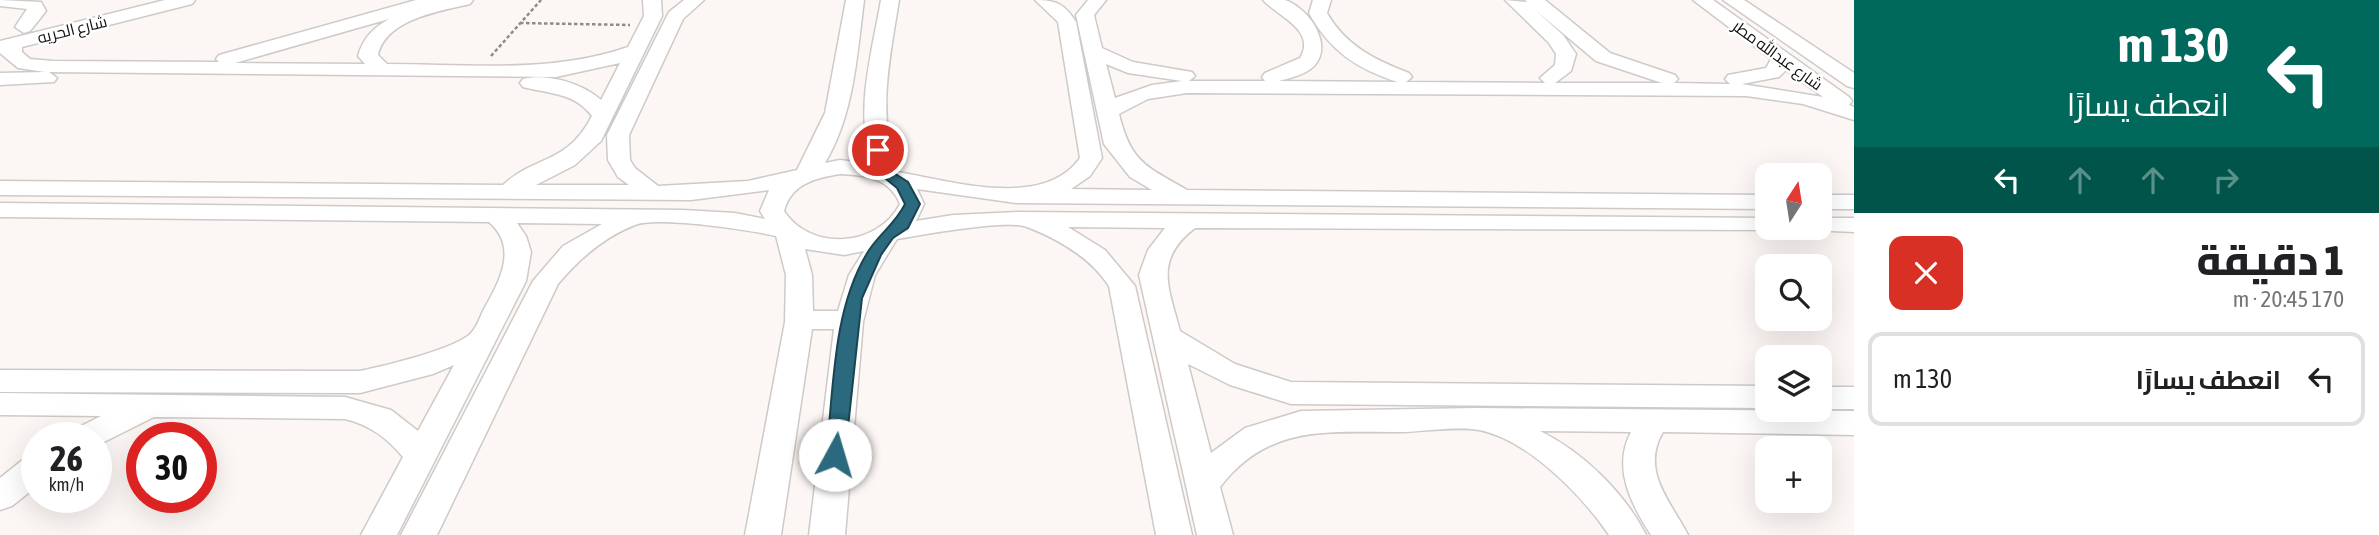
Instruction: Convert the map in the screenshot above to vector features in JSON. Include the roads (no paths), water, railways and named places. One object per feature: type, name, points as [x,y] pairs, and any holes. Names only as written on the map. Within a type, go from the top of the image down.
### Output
[{"type":"street","name":"شارع الحريه","points":[[4,42],[12,21],[133,0]]},
{"type":"street","name":"شارع الحريه","points":[[4,42],[186,0]]},
{"type":"street","points":[[188,68],[325,33],[436,0]]},
{"type":"street","points":[[325,33],[321,37],[331,39],[395,23],[464,0]]},
{"type":"street","points":[[653,193],[626,172],[619,160],[618,135],[675,16],[695,0]]},
{"type":"street","points":[[1044,0],[1062,14],[1083,38],[1128,67],[1176,81],[1739,85],[1772,73],[1783,62],[1779,56]]},
{"type":"street","points":[[1017,207],[1067,183],[1083,172],[1091,158],[1083,38],[1085,15],[1097,0]]},
{"type":"street","points":[[1272,0],[1294,13],[1313,44],[1313,54],[1306,64],[1272,76]]},
{"type":"street","name":"شارع عبدالله مطر","points":[[1702,0],[1854,112]]},
{"type":"street","name":"شارع عبدالله مطر","points":[[1732,0],[1854,82]]},
{"type":"street","points":[[0,1],[18,1],[35,6],[37,11],[12,21]]},
{"type":"street","points":[[827,535],[849,322],[862,275],[889,234],[903,224],[912,204],[910,194],[891,176],[878,150],[874,114],[893,1]]},
{"type":"street","points":[[763,535],[799,322],[799,275],[786,232],[776,221],[774,201],[789,183],[804,175],[830,136],[837,112],[851,2]]},
{"type":"street","points":[[1518,3],[1556,39],[1566,61],[1558,73],[1550,78]]},
{"type":"street","points":[[1518,3],[1622,66],[1668,79]]},
{"type":"street","points":[[1294,13],[1320,7],[1337,44],[1362,61],[1402,77]]},
{"type":"street","points":[[497,203],[567,160],[598,126],[651,13],[675,16]]},
{"type":"street","points":[[382,70],[368,56],[368,48],[373,39],[395,23]]},
{"type":"street","points":[[1083,38],[1108,111],[1115,144],[1138,172],[1187,209],[1478,199],[1755,202]]},
{"type":"street","points":[[1556,39],[1577,39]]},
{"type":"street","points":[[4,42],[14,58],[25,64],[477,71],[552,78],[597,105],[598,126],[607,138],[618,135]]},
{"type":"street","points":[[1313,44],[1337,44]]},
{"type":"street","points":[[0,78],[552,78],[634,51]]},
{"type":"street","points":[[1818,57],[1854,67]]},
{"type":"street","points":[[0,78],[25,64]]},
{"type":"street","points":[[1108,111],[1137,95],[1176,81],[1272,76],[1668,79],[1739,85],[1806,98],[1854,112]]},
{"type":"street","points":[[837,112],[854,118],[874,114]]},
{"type":"street","points":[[1091,144],[1115,144]]},
{"type":"street","points":[[0,210],[147,212],[497,203],[748,188],[840,167],[874,170],[965,191],[1017,207],[1085,245],[1102,259],[1122,286],[1174,535]]},
{"type":"street","points":[[0,188],[171,189],[497,203],[632,217],[734,220],[786,232],[818,244],[836,246],[863,243],[889,234],[1017,207],[1187,209],[1496,223],[1755,225]]},
{"type":"street","points":[[147,212],[171,189]]},
{"type":"street","points":[[683,217],[695,205],[691,193]]},
{"type":"street","points":[[1478,199],[1496,223]]},
{"type":"street","points":[[1832,202],[1854,202]]},
{"type":"street","points":[[379,535],[513,281],[519,250],[515,236],[497,203]]},
{"type":"street","points":[[1187,209],[1155,258],[1153,288],[1215,535]]},
{"type":"street","points":[[419,535],[527,318],[557,266],[590,238],[632,217]]},
{"type":"street","points":[[1832,225],[1854,225]]},
{"type":"street","points":[[1122,286],[1134,281],[1153,288]]},
{"type":"street","points":[[0,404],[155,405],[322,396],[423,367],[513,313],[527,318]]},
{"type":"street","points":[[799,322],[825,318],[849,322]]},
{"type":"street","points":[[1164,334],[1212,367],[1296,407],[1477,419],[1655,413],[1755,399]]},
{"type":"street","points":[[0,381],[322,396],[370,412],[390,422],[421,456]]},
{"type":"street","points":[[1832,398],[1854,398]]},
{"type":"street","points":[[112,425],[155,405]]},
{"type":"street","points":[[1203,485],[1233,448],[1275,428],[1296,407],[1655,413],[1854,423]]},
{"type":"street","points":[[1655,413],[1638,449],[1638,467],[1662,522]]},
{"type":"street","points":[[1477,419],[1528,439],[1567,462],[1591,484],[1619,522]]},
{"type":"street","points":[[0,497],[21,480]]},
{"type":"street","points":[[1619,522],[1613,503],[1626,500],[1662,522]]}]
